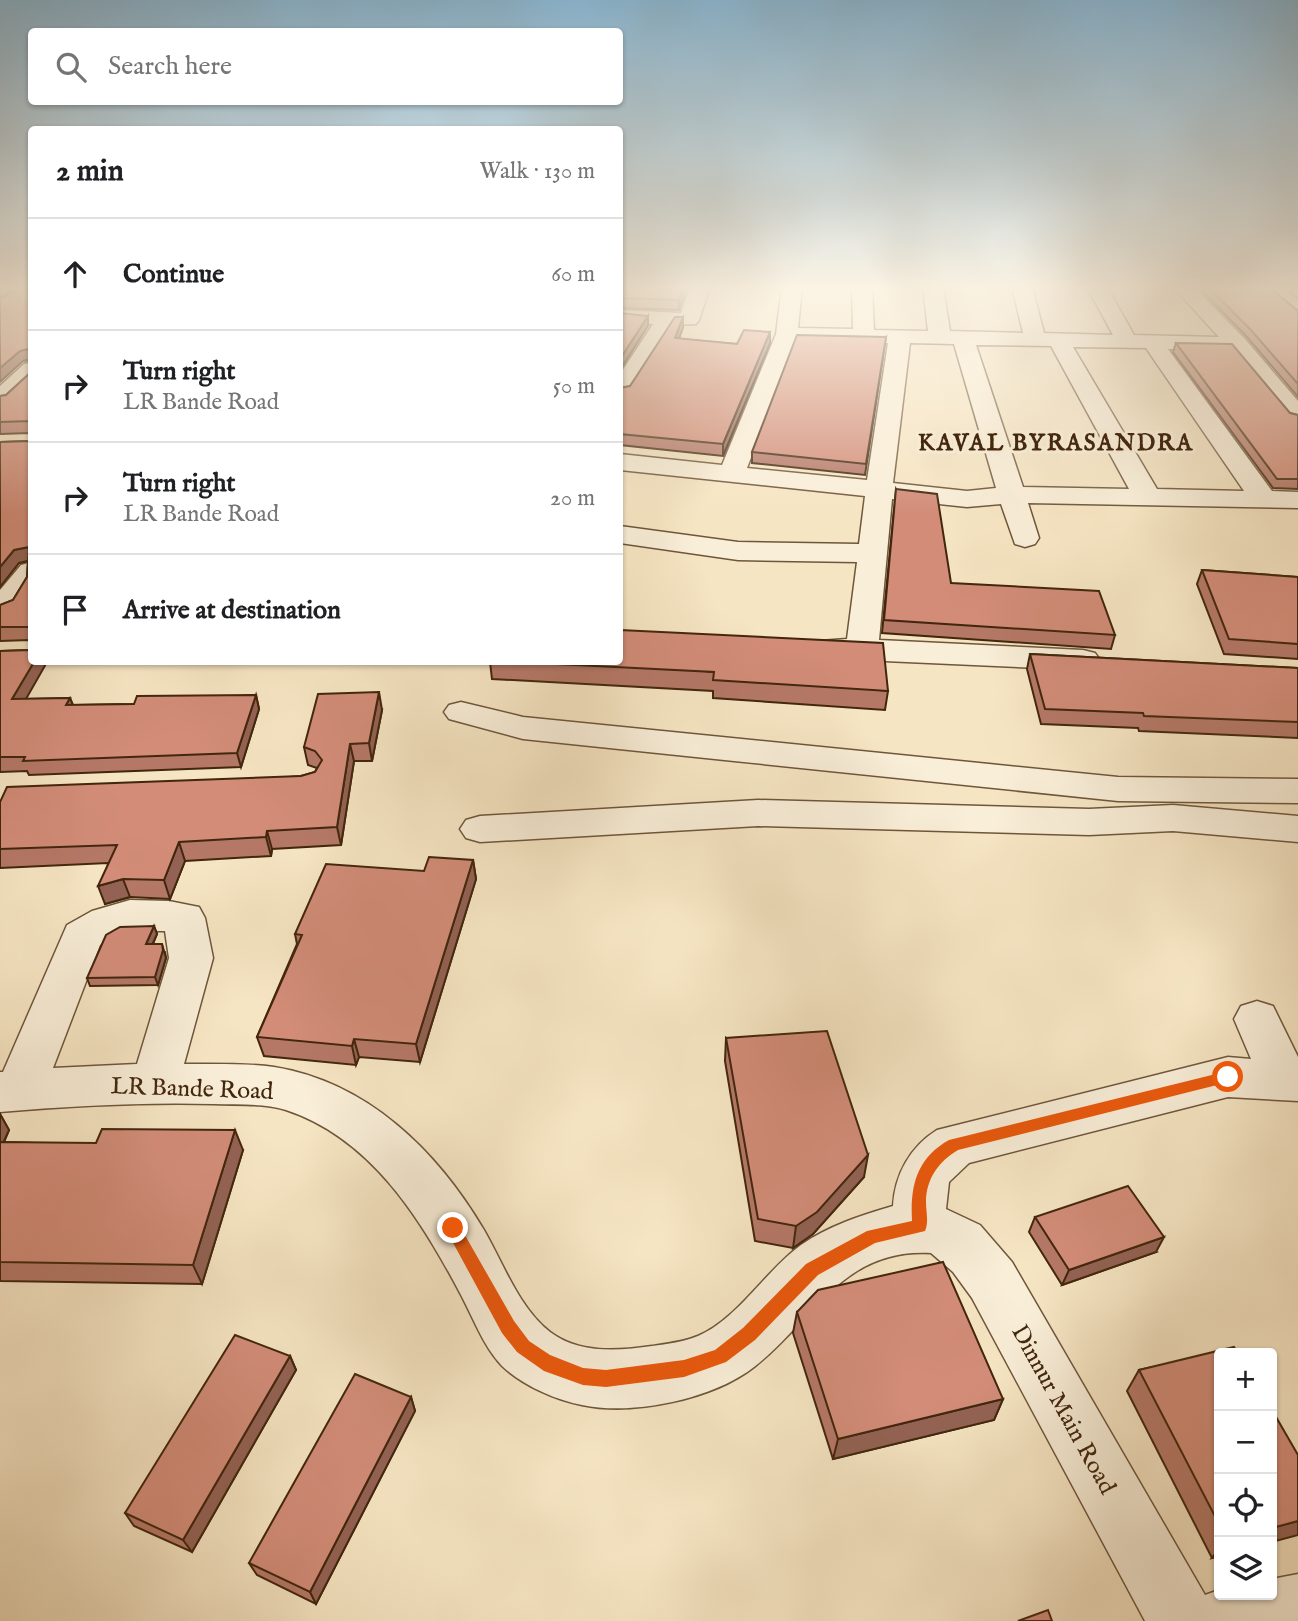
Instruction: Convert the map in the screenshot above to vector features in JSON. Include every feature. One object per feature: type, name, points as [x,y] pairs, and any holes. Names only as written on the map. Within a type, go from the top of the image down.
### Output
[{"type":"street","points":[[623,386],[639,363]]},
{"type":"street","points":[[732,473],[776,363]]},
{"type":"street","points":[[862,650],[879,489],[896,363]]},
{"type":"street","points":[[962,363],[1013,495],[1025,538]]},
{"type":"street","points":[[1061,363],[1148,498]]},
{"type":"street","points":[[1167,363],[1264,500]]},
{"type":"street","points":[[1253,363],[1298,416]]},
{"type":"street","points":[[0,399],[28,373]]},
{"type":"street","points":[[623,462],[967,499],[1013,495],[1298,500]]},
{"type":"street","points":[[623,535],[738,551],[872,553]]},
{"type":"street","points":[[0,610],[28,575]]},
{"type":"street","points":[[808,647],[1107,661]]},
{"type":"street","points":[[461,712],[523,728],[1118,789],[1298,791]]},
{"type":"street","points":[[755,751],[758,813]]},
{"type":"street","points":[[480,829],[758,813],[1089,822],[1173,818],[1298,829]]},
{"type":"street","points":[[10,1091],[82,936],[103,920],[147,913],[184,918],[191,958],[155,1083]]},
{"type":"street","points":[[1257,1019],[1291,1081]]},
{"type":"street","points":[[920,1226],[918,1199],[924,1177],[936,1155],[955,1145],[1228,1077],[1291,1081]]},
{"type":"street","name":"LR Bande Road","points":[[10,1091],[155,1083],[235,1085],[291,1091],[329,1108],[380,1141],[423,1183],[453,1228],[508,1327],[523,1346],[544,1362],[583,1376],[606,1379],[646,1376],[684,1369],[720,1356],[749,1334],[812,1270],[873,1236],[920,1226]]},
{"type":"street","name":"Dinnur Main Road","points":[[920,1226],[946,1233],[977,1257],[987,1272],[1182,1621]]},
{"type":"street","points":[[1225,1621],[1298,1608]]},
{"type":"building","points":[[645,363],[757,363],[723,444],[623,434],[623,387],[630,386]]},
{"type":"building","points":[[786,363],[882,363],[866,464],[752,452]]},
{"type":"building","points":[[1191,363],[1248,363],[1290,413],[1298,415],[1298,479],[1277,479]]},
{"type":"building","points":[[1279,363],[1298,363],[1298,384]]},
{"type":"building","points":[[28,375],[28,421],[0,422],[0,396],[6,395]]},
{"type":"building","points":[[28,441],[28,547],[14,550],[0,567],[0,442]]},
{"type":"building","points":[[896,489],[937,494],[951,583],[1099,591],[1115,635],[884,620]]},
{"type":"building","points":[[28,562],[28,627],[0,627],[0,605],[13,600],[27,577]]},
{"type":"building","points":[[1202,570],[1298,577],[1298,644],[1229,639]]},
{"type":"building","points":[[623,630],[883,643],[888,691],[713,680],[714,672],[575,665],[623,665]]},
{"type":"building","points":[[28,650],[28,665],[32,665],[12,699],[70,698],[66,705],[134,704],[137,696],[256,695],[237,753],[23,761],[25,757],[0,757],[0,651]]},
{"type":"building","points":[[1030,654],[1298,668],[1298,722],[1045,709]]},
{"type":"building","points":[[379,692],[369,743],[350,744],[337,827],[267,831],[266,837],[179,842],[164,880],[123,879],[98,886],[117,845],[0,849],[0,802],[7,787],[301,776],[315,772],[322,760],[315,751],[304,747],[318,694]]},
{"type":"building","points":[[429,857],[473,860],[416,1044],[354,1039],[352,1046],[257,1037],[302,935],[295,934],[326,864],[424,871]]},
{"type":"building","points":[[154,926],[146,944],[162,944],[163,950],[155,977],[87,978],[106,935],[120,927]]},
{"type":"building","points":[[827,1031],[868,1155],[817,1212],[796,1226],[758,1219],[726,1038]]},
{"type":"building","points":[[102,1129],[235,1130],[193,1265],[0,1262],[0,1142],[96,1143]]},
{"type":"building","points":[[1128,1186],[1164,1237],[1069,1270],[1035,1217]]},
{"type":"building","points":[[943,1262],[1003,1399],[838,1439],[797,1312],[818,1290]]},
{"type":"building","points":[[235,1335],[290,1356],[183,1540],[125,1513]]},
{"type":"building","points":[[1214,1352],[1214,1514],[1139,1370]]},
{"type":"building","points":[[355,1374],[411,1397],[310,1592],[249,1563]]},
{"type":"building","points":[[1277,1419],[1298,1455],[1298,1521],[1277,1527]]},
{"type":"building","points":[[1048,1610],[1052,1621],[1018,1621]]},
{"type":"district","name":"KAVAL BYRASANDRA","points":[[1056,442]]},
{"type":"route","points":[[453,1228],[508,1327],[523,1346],[544,1362],[583,1376],[606,1379],[646,1376],[684,1369],[720,1356],[749,1334],[812,1270],[873,1236],[920,1226],[918,1199],[924,1177],[936,1155],[955,1145],[1228,1077]]}]
